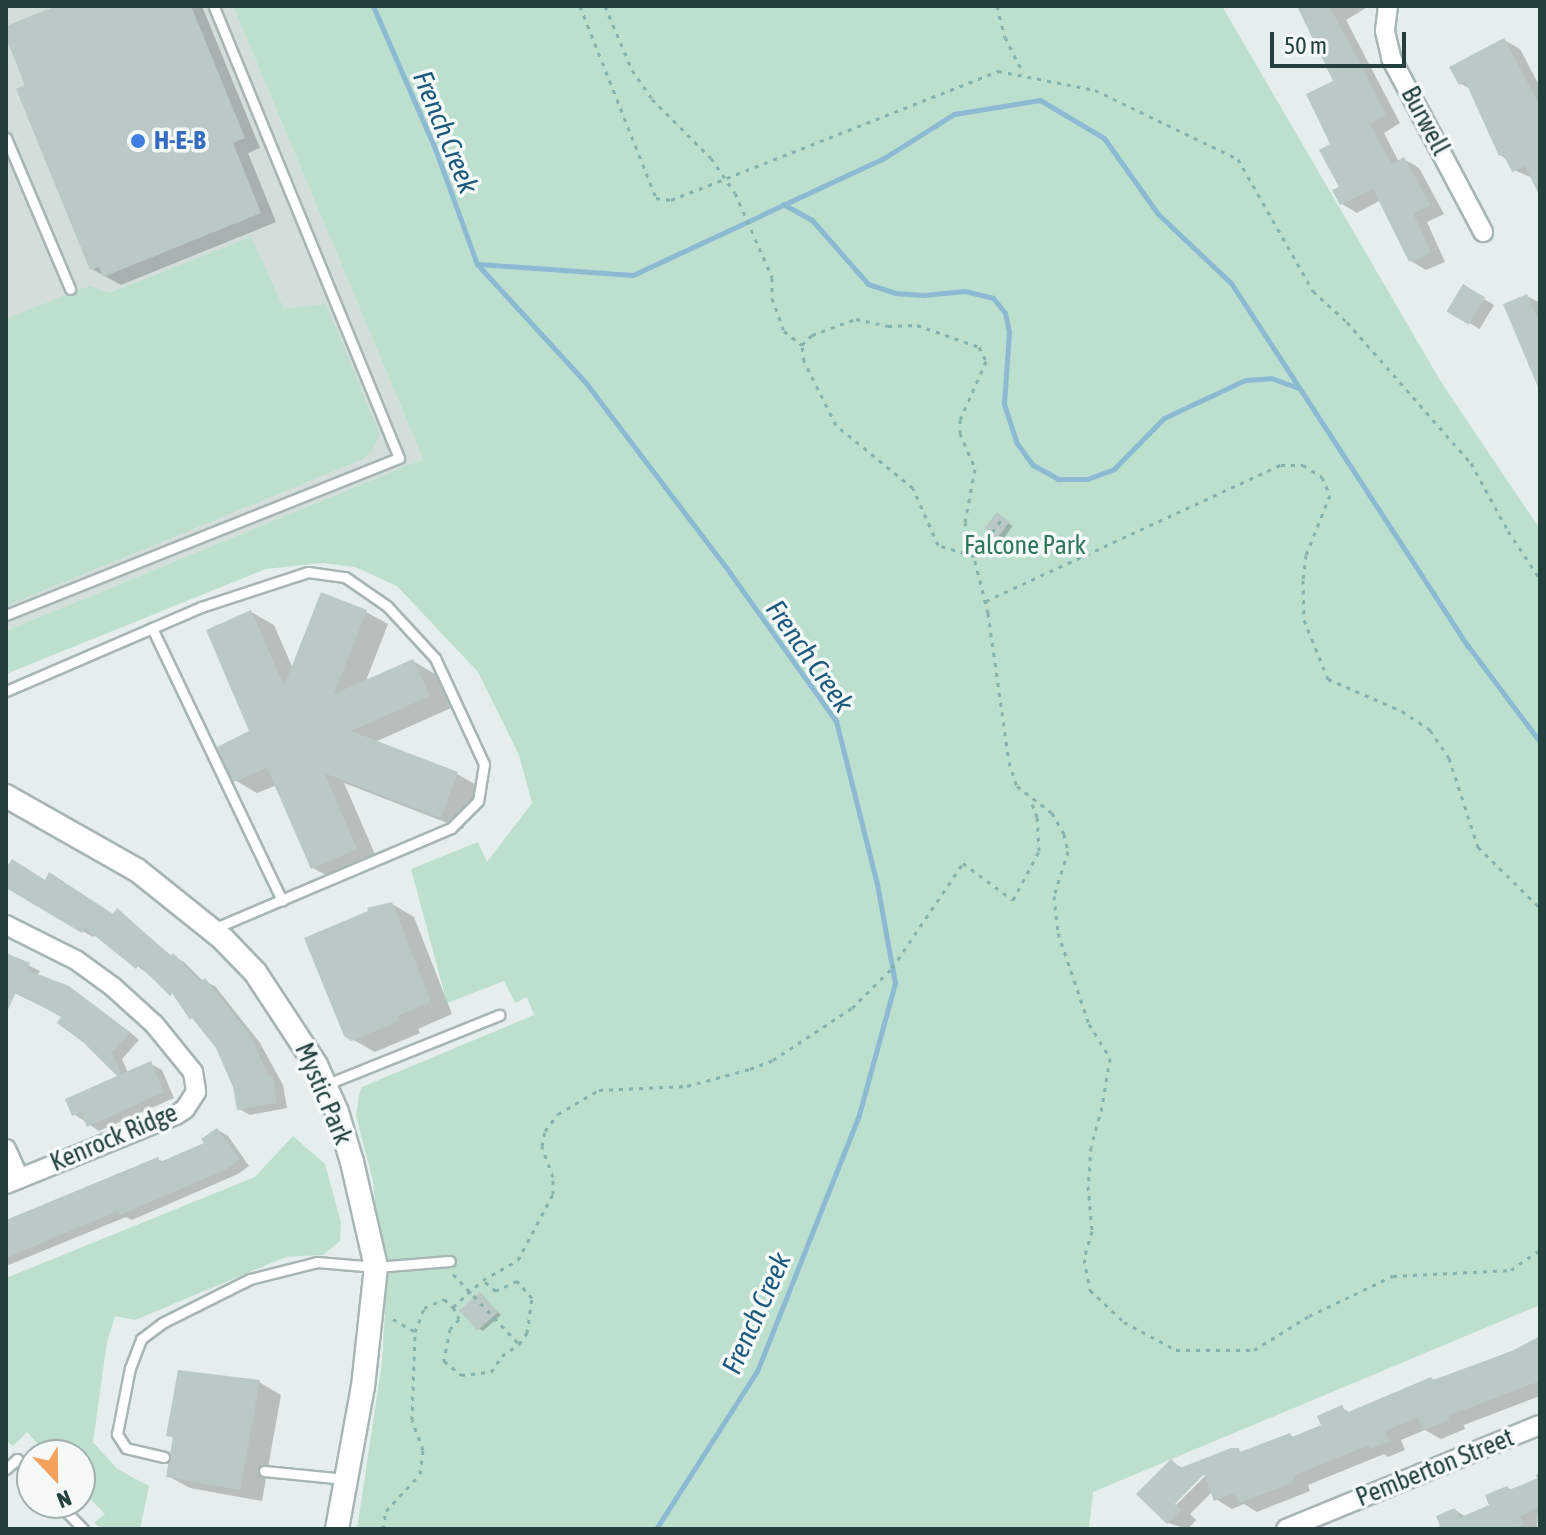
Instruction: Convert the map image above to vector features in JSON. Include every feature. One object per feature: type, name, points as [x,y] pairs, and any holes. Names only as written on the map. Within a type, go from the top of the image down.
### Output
[{"type":"street","name":"Burwell","points":[[1388,6],[1385,31],[1391,58],[1483,232]]},
{"type":"street","name":"Mystic Park","points":[[9,803],[137,870],[213,929],[255,972],[295,1028],[325,1085],[352,1162],[376,1267],[363,1386],[337,1529]]},
{"type":"street","name":"Kenrock Ridge","points":[[6,925],[76,960],[113,987],[154,1024],[193,1072],[195,1083],[192,1100],[176,1115],[12,1181]]},
{"type":"street","points":[[6,1149],[12,1181]]},
{"type":"street","name":"Pemberton Street","points":[[1286,1529],[1540,1425]]},
{"type":"lane","points":[[6,615],[399,458],[214,6]]},
{"type":"lane","points":[[6,138],[70,289]]},
{"type":"lane","points":[[6,691],[201,607],[308,572],[345,577],[387,606],[435,658],[484,764],[478,801],[451,828],[213,929]]},
{"type":"lane","points":[[152,628],[282,901]]},
{"type":"lane","points":[[325,1085],[499,1015]]},
{"type":"lane","points":[[164,1457],[126,1448],[117,1434],[130,1368],[141,1339],[162,1323],[250,1279],[317,1262],[376,1267],[450,1261]]},
{"type":"lane","points":[[264,1471],[346,1479]]},
{"type":"path","points":[[580,6],[656,198],[671,200],[998,71],[1095,90],[1238,159],[1313,291],[1347,322],[1471,463],[1508,531],[1540,579]]},
{"type":"path","points":[[605,6],[614,33],[645,89],[711,158],[726,179],[772,277],[772,298],[784,331],[802,345],[804,361],[836,425],[913,488],[938,545],[974,556]]},
{"type":"path","points":[[997,6],[1005,37],[1023,75]]},
{"type":"path","points":[[802,345],[812,335],[856,319],[888,326],[917,325],[979,347],[986,361],[960,420],[960,433],[975,469],[965,522],[986,601],[1009,762],[1017,786],[1052,813],[1064,834],[1068,851],[1054,896],[1058,933],[1089,1024],[1110,1058],[1102,1107],[1091,1147],[1088,1186],[1092,1231],[1084,1259],[1090,1290],[1124,1322],[1176,1350],[1254,1350],[1309,1316],[1393,1276],[1511,1270],[1540,1250]]},
{"type":"path","points":[[986,601],[1281,465],[1303,465],[1322,477],[1328,484],[1330,495],[1306,555],[1303,580],[1304,620],[1328,679],[1402,711],[1430,730],[1449,758],[1478,847],[1540,908]]},
{"type":"path","points":[[974,556],[1002,519]]},
{"type":"path","points":[[453,1307],[483,1280],[518,1260],[553,1194],[553,1177],[542,1146],[545,1131],[558,1114],[599,1090],[687,1086],[750,1069],[773,1060],[852,1008],[892,968],[963,863],[1013,900],[1039,851],[1037,817],[1030,798]]},
{"type":"path","points":[[450,1261],[455,1278],[519,1344]]},
{"type":"path","points":[[383,1529],[386,1511],[420,1474],[423,1450],[412,1420],[415,1332],[424,1308],[444,1299],[453,1307],[459,1319],[450,1329],[444,1361],[461,1375],[491,1372],[502,1356],[519,1344],[527,1333],[532,1298],[517,1281],[496,1291],[483,1280]]},
{"type":"path","points":[[393,1319],[415,1332]]},
{"type":"shaded area","points":[[6,6],[233,6],[423,459],[6,631]]},
{"type":"green space","name":"Falcone Park","points":[[233,6],[1222,6],[1441,382],[1540,529],[1540,1305],[1093,1492],[1089,1529],[357,1529],[382,1363],[385,1313],[373,1181],[356,1116],[359,1095],[362,1087],[534,1015],[527,997],[515,1003],[504,981],[447,1003],[411,869],[478,842],[487,862],[532,803],[519,755],[478,672],[397,586],[355,567],[322,563],[266,569],[6,674],[6,631],[423,459]]},
{"type":"green space","points":[[251,237],[284,309],[326,304],[380,435],[372,451],[363,459],[6,606],[6,319],[89,286],[110,293]]},
{"type":"green space","points":[[293,1136],[325,1164],[341,1223],[340,1241],[323,1255],[286,1257],[135,1320],[115,1316],[107,1342],[93,1439],[33,1439],[27,1432],[16,1439],[13,1446],[6,1440],[6,1278],[255,1177]]},
{"type":"green space","points":[[96,1445],[117,1469],[149,1486],[140,1529],[102,1529],[94,1523],[105,1514],[96,1505]]},
{"type":"building","name":"H-E-B","points":[[56,6],[191,6],[245,138],[233,143],[261,213],[103,277],[99,267],[90,270],[16,89],[25,85],[6,38],[6,26]]},
{"type":"building","points":[[1297,6],[1329,6],[1386,115],[1370,124],[1391,164],[1404,157],[1431,206],[1413,213],[1431,253],[1409,262],[1373,189],[1340,205],[1332,190],[1339,187],[1319,150],[1330,144],[1306,94],[1333,81]]},
{"type":"building","points":[[1504,38],[1540,106],[1540,197],[1525,166],[1512,172],[1503,154],[1499,156],[1465,81],[1459,85],[1449,67]]},
{"type":"building","points":[[1463,284],[1485,297],[1469,325],[1447,311]]},
{"type":"building","points":[[1527,294],[1540,324],[1540,392],[1503,304]]},
{"type":"building","points":[[997,512],[1010,522],[997,538],[984,529]]},
{"type":"building","points":[[321,592],[367,610],[334,694],[413,659],[430,696],[351,731],[458,772],[441,818],[324,773],[357,849],[311,869],[267,768],[233,782],[217,747],[249,731],[206,630],[251,610],[284,686]]},
{"type":"building","points":[[12,859],[45,880],[49,872],[113,914],[117,908],[171,956],[173,953],[200,981],[205,978],[250,1035],[269,1077],[273,1076],[277,1103],[237,1110],[233,1087],[216,1048],[192,1018],[190,1020],[172,993],[170,996],[139,965],[136,969],[85,928],[82,933],[6,888],[6,868]]},
{"type":"building","points":[[392,902],[431,1002],[397,1016],[399,1021],[351,1041],[344,1036],[304,938],[368,911],[367,908]]},
{"type":"building","points":[[6,953],[30,963],[27,970],[69,986],[130,1033],[112,1052],[121,1074],[151,1061],[164,1092],[87,1127],[81,1112],[72,1116],[65,1099],[117,1076],[84,1043],[57,1023],[61,1017],[16,992],[6,1014]]},
{"type":"building","points":[[217,1128],[240,1159],[227,1169],[120,1215],[118,1211],[6,1258],[6,1220],[158,1157],[160,1162],[204,1143],[201,1139]]},
{"type":"building","points":[[480,1292],[498,1312],[477,1331],[459,1311]]},
{"type":"building","points":[[1540,1336],[1540,1381],[1448,1416],[1450,1420],[1423,1430],[1418,1417],[1385,1431],[1390,1441],[1370,1449],[1369,1445],[1293,1476],[1295,1482],[1239,1503],[1234,1493],[1214,1501],[1204,1474],[1175,1504],[1181,1510],[1167,1524],[1136,1494],[1171,1459],[1180,1468],[1231,1448],[1239,1448],[1240,1452],[1290,1433],[1292,1437],[1321,1425],[1317,1416],[1342,1405],[1346,1413],[1431,1377],[1433,1380],[1512,1351]]},
{"type":"building","points":[[178,1370],[260,1380],[240,1490],[166,1477],[173,1437],[166,1436]]},
{"type":"building","points":[[1540,1477],[1540,1507],[1520,1516],[1524,1524],[1512,1529],[1433,1529],[1440,1526],[1436,1516],[1455,1508],[1459,1518],[1489,1505],[1485,1495],[1507,1486],[1510,1490]]},
{"type":"waterway","name":"French Creek","points":[[373,6],[436,151],[477,264],[586,383],[730,573],[836,721],[877,884],[895,983],[859,1115],[757,1371],[656,1529]]},
{"type":"waterway","points":[[479,264],[633,275],[884,158],[954,114],[1040,100],[1104,138],[1158,214],[1231,283],[1468,646],[1540,742]]},
{"type":"waterway","points":[[783,204],[812,220],[868,284],[895,293],[924,295],[965,291],[993,298],[1005,313],[1009,332],[1004,404],[1016,442],[1033,465],[1058,479],[1087,479],[1114,469],[1164,418],[1245,380],[1271,378],[1298,388]]},
{"type":"place","name":"H-E-B","points":[[138,141]]}]
